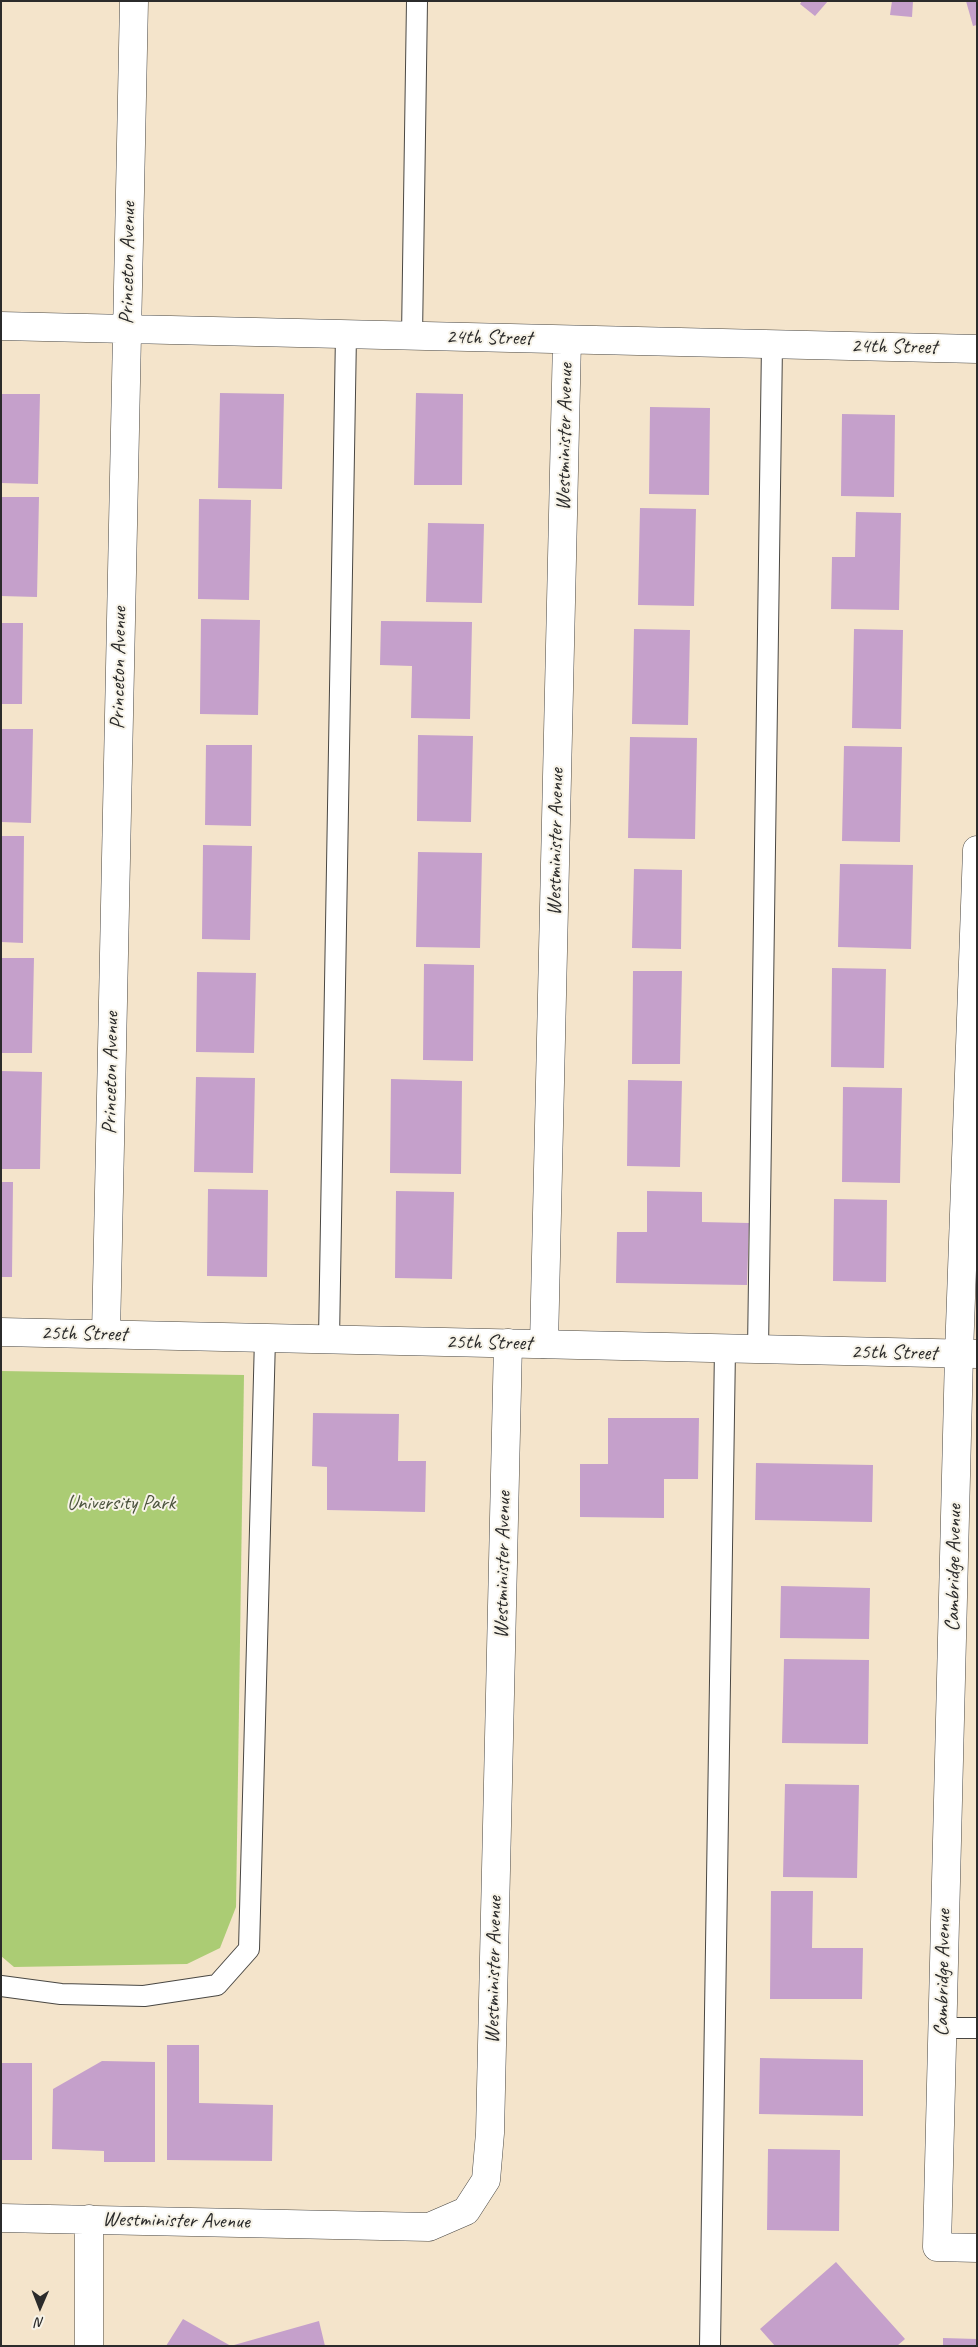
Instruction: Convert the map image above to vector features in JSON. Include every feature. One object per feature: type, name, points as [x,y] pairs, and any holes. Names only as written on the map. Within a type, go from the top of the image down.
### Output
[{"type":"street","name":"Princeton Avenue","points":[[106,1334],[134,1]]},
{"type":"street","name":"24th Street","points":[[1,326],[977,348]]},
{"type":"street","name":"Westminister Avenue","points":[[544,1344],[567,340]]},
{"type":"street","name":"Cambridge Avenue","points":[[977,850],[968,1354],[942,2028],[937,2247],[977,2248]]},
{"type":"street","name":"25th Street","points":[[1,1332],[968,1354]]},
{"type":"street","name":"Westminister Avenue","points":[[1,2218],[429,2227],[466,2210],[486,2180],[490,2133],[508,1343]]},
{"type":"street","points":[[89,2219],[89,2346]]},
{"type":"lane","points":[[412,336],[417,1]]},
{"type":"lane","points":[[329,1339],[346,334]]},
{"type":"lane","points":[[758,1349],[772,344]]},
{"type":"lane","points":[[1,1986],[61,1994],[144,1996],[217,1985],[249,1949],[265,1338]]},
{"type":"lane","points":[[710,2346],[725,1348]]},
{"type":"lane","points":[[942,2028],[977,2028]]},
{"type":"green space","name":"University Park","points":[[1,1371],[244,1375],[236,1907],[220,1948],[187,1964],[14,1967],[1,1956]]},
{"type":"building","points":[[802,1],[828,1],[815,16],[800,4]]},
{"type":"building","points":[[892,1],[913,1],[912,17],[890,15]]},
{"type":"building","points":[[966,1],[977,1],[977,25],[973,26]]},
{"type":"building","points":[[220,393],[284,394],[282,489],[218,488]]},
{"type":"building","points":[[416,393],[463,394],[462,485],[414,485]]},
{"type":"building","points":[[1,394],[40,394],[38,484],[1,483]]},
{"type":"building","points":[[650,407],[710,408],[709,495],[649,494]]},
{"type":"building","points":[[842,414],[895,415],[894,497],[841,496]]},
{"type":"building","points":[[1,497],[39,497],[37,597],[1,596]]},
{"type":"building","points":[[199,499],[251,500],[249,600],[198,599]]},
{"type":"building","points":[[640,508],[696,509],[694,606],[638,605]]},
{"type":"building","points":[[856,512],[901,513],[899,610],[831,609],[832,557],[855,557]]},
{"type":"building","points":[[428,523],[484,524],[482,603],[426,602]]},
{"type":"building","points":[[201,619],[260,620],[258,715],[200,714]]},
{"type":"building","points":[[381,621],[472,622],[470,719],[411,718],[412,666],[380,665]]},
{"type":"building","points":[[1,623],[23,623],[22,704],[1,704]]},
{"type":"building","points":[[634,629],[690,630],[688,725],[632,724]]},
{"type":"building","points":[[854,629],[903,630],[901,729],[852,728]]},
{"type":"building","points":[[1,729],[33,729],[31,823],[1,822]]},
{"type":"building","points":[[418,735],[473,736],[471,822],[417,821]]},
{"type":"building","points":[[630,737],[697,738],[695,839],[628,838]]},
{"type":"building","points":[[206,745],[252,745],[251,826],[205,825]]},
{"type":"building","points":[[844,746],[902,747],[900,842],[842,841]]},
{"type":"building","points":[[1,836],[24,836],[23,943],[1,942]]},
{"type":"building","points":[[203,845],[252,846],[250,940],[202,939]]},
{"type":"building","points":[[418,852],[482,853],[480,948],[416,947]]},
{"type":"building","points":[[840,864],[913,865],[911,949],[838,947]]},
{"type":"building","points":[[634,869],[682,870],[681,949],[632,948]]},
{"type":"building","points":[[1,958],[34,958],[32,1053],[1,1053]]},
{"type":"building","points":[[424,964],[474,965],[473,1061],[423,1060]]},
{"type":"building","points":[[832,968],[886,969],[884,1068],[831,1067]]},
{"type":"building","points":[[633,971],[682,971],[680,1064],[632,1064]]},
{"type":"building","points":[[197,972],[256,973],[254,1053],[196,1052]]},
{"type":"building","points":[[1,1071],[42,1072],[40,1169],[1,1169]]},
{"type":"building","points":[[196,1077],[255,1078],[253,1173],[194,1172]]},
{"type":"building","points":[[391,1079],[462,1081],[461,1174],[390,1173]]},
{"type":"building","points":[[628,1080],[682,1081],[680,1167],[627,1166]]},
{"type":"building","points":[[843,1087],[902,1088],[900,1183],[842,1182]]},
{"type":"building","points":[[1,1182],[13,1182],[12,1277],[1,1277]]},
{"type":"building","points":[[208,1189],[268,1190],[267,1277],[207,1276]]},
{"type":"building","points":[[396,1191],[454,1192],[452,1279],[395,1278]]},
{"type":"building","points":[[647,1191],[702,1192],[702,1222],[749,1223],[747,1285],[616,1283],[617,1232],[647,1232]]},
{"type":"building","points":[[834,1199],[887,1200],[886,1282],[833,1281]]},
{"type":"building","points":[[313,1413],[399,1414],[398,1461],[426,1461],[425,1512],[327,1510],[327,1467],[312,1466]]},
{"type":"building","points":[[608,1418],[699,1418],[698,1479],[664,1479],[664,1518],[580,1517],[580,1464],[608,1464]]},
{"type":"building","points":[[756,1463],[873,1465],[872,1522],[755,1520]]},
{"type":"building","points":[[781,1586],[870,1588],[869,1639],[780,1638]]},
{"type":"building","points":[[784,1659],[869,1660],[868,1744],[782,1743]]},
{"type":"building","points":[[785,1784],[859,1785],[857,1878],[783,1877]]},
{"type":"building","points":[[771,1891],[813,1891],[812,1948],[863,1948],[862,1999],[770,1999]]},
{"type":"building","points":[[167,2045],[199,2045],[199,2103],[273,2105],[272,2161],[167,2160]]},
{"type":"building","points":[[760,2058],[863,2060],[863,2116],[759,2114]]},
{"type":"building","points":[[102,2061],[155,2062],[155,2162],[104,2162],[104,2151],[52,2149],[53,2089]]},
{"type":"building","points":[[1,2063],[32,2063],[32,2160],[1,2160]]},
{"type":"building","points":[[768,2149],[840,2150],[839,2231],[767,2230]]},
{"type":"building","points":[[836,2262],[905,2339],[897,2346],[775,2346],[760,2329]]},
{"type":"building","points":[[183,2319],[231,2346],[166,2346]]},
{"type":"building","points":[[319,2321],[325,2346],[234,2345]]},
{"type":"building","points":[[943,2338],[977,2339],[977,2346],[943,2346]]}]
